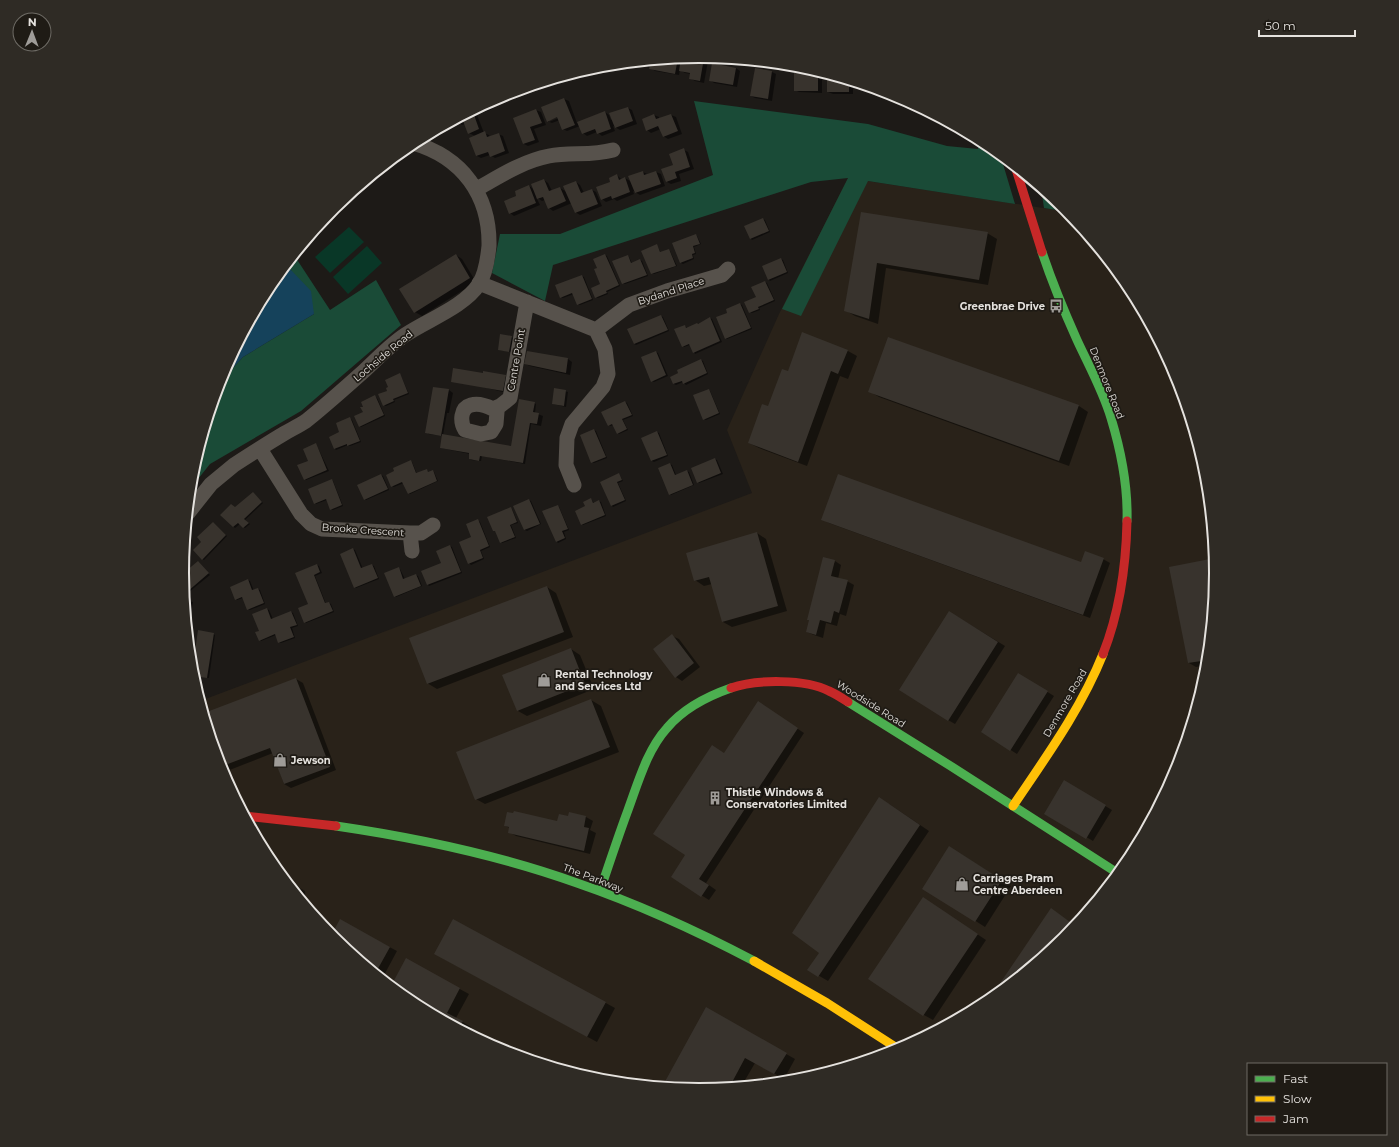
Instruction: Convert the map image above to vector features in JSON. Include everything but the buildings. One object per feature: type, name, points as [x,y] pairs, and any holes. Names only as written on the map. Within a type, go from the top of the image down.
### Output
[{"type":"street","name":"Lochside Road","points":[[193,507],[211,484],[234,465],[305,422],[405,335],[451,308],[470,294],[480,283],[486,262],[489,238],[485,212],[477,189],[466,174],[440,153],[422,145]]},
{"type":"street","points":[[477,189],[513,169],[534,160],[550,156],[593,154],[613,150]]},
{"type":"street","name":"Denmore Road","points":[[1014,806],[1075,711],[1096,671],[1115,620],[1122,591],[1127,538],[1125,488],[1117,440],[1102,396],[1066,315],[1046,263],[1018,175]]},
{"type":"street","name":"Bydand Place","points":[[596,330],[629,305],[667,291],[722,275],[728,269]]},
{"type":"street","points":[[480,283],[596,330],[605,349],[608,374],[603,387],[572,424],[567,438],[566,465],[574,485]]},
{"type":"street","name":"Centre Point","points":[[494,409],[510,398],[527,302]]},
{"type":"street","name":"Brooke Crescent","points":[[260,449],[301,514],[311,524],[322,529],[410,534],[421,533],[433,525]]},
{"type":"street","name":"Brooke Crescent","points":[[410,534],[412,551]]},
{"type":"street","name":"Woodside Road","points":[[600,891],[635,789],[650,754],[663,732],[696,703],[715,693],[742,684],[772,680],[813,685],[828,690],[1014,806],[1114,871]]},
{"type":"street","name":"The Parkway","points":[[251,816],[295,820],[391,834],[460,849],[558,876],[600,891],[666,919],[738,953],[801,987],[893,1046]]},
{"type":"shaded area","points":[[848,178],[1057,210],[1105,263],[1142,318],[1171,378],[1193,441],[1206,507],[1210,574],[1206,640],[1193,706],[1171,769],[1157,799],[1142,829],[1105,884],[1083,910],[1036,957],[1010,979],[955,1016],[895,1045],[864,1057],[832,1067],[766,1080],[700,1084],[666,1083],[633,1080],[567,1067],[504,1045],[444,1016],[389,979],[339,934],[294,884],[257,829],[228,769],[216,738],[205,699],[752,493],[727,430],[779,314]]},
{"type":"green space","points":[[694,101],[868,124],[947,146],[978,149],[978,146],[1003,163],[1015,204],[868,181],[801,316],[782,309],[848,178],[811,182],[553,265],[545,301],[492,273],[500,234],[560,234],[713,175]]},
{"type":"green space","points":[[1042,196],[1057,210],[1044,208]]},
{"type":"green space","points":[[349,227],[364,242],[330,273],[315,257]]},
{"type":"green space","points":[[367,246],[382,263],[348,294],[333,277]]},
{"type":"green space","points":[[297,260],[330,310],[376,280],[401,325],[301,411],[210,464],[198,479],[206,441],[216,409],[232,368],[243,357],[314,314],[290,269]]},
{"type":"water","points":[[290,269],[291,270],[311,291],[314,314],[243,357],[232,368],[257,318]]},
{"type":"traffic: fast","points":[[1042,252],[1063,307],[1108,408],[1118,443],[1123,469],[1127,521]]},
{"type":"traffic: fast","points":[[600,891],[639,778],[654,746],[673,721],[688,709],[705,699],[731,688]]},
{"type":"traffic: fast","points":[[848,702],[1114,871]]},
{"type":"traffic: fast","points":[[336,826],[458,848],[548,873],[600,891],[645,909],[711,939],[754,961]]},
{"type":"traffic: slow","points":[[1013,806],[1074,713],[1103,654]]},
{"type":"traffic: slow","points":[[754,961],[827,1003],[893,1046]]},
{"type":"traffic: jam","points":[[1018,174],[1042,252]]},
{"type":"traffic: jam","points":[[1103,654],[1114,622],[1121,589],[1127,521]]},
{"type":"traffic: jam","points":[[731,688],[754,683],[794,682],[819,687],[834,693],[848,702]]},
{"type":"traffic: jam","points":[[251,817],[336,826]]},
{"type":"place","name":"Greenbrae Drive","points":[[1056,306]]},
{"type":"place","name":"Rental Technology and Services Ltd","points":[[544,680]]},
{"type":"place","name":"Jewson","points":[[280,760]]},
{"type":"place","name":"Thistle Windows & Conservatories Limited","points":[[715,798]]},
{"type":"place","name":"Carriages Pram Centre Aberdeen","points":[[962,884]]}]
